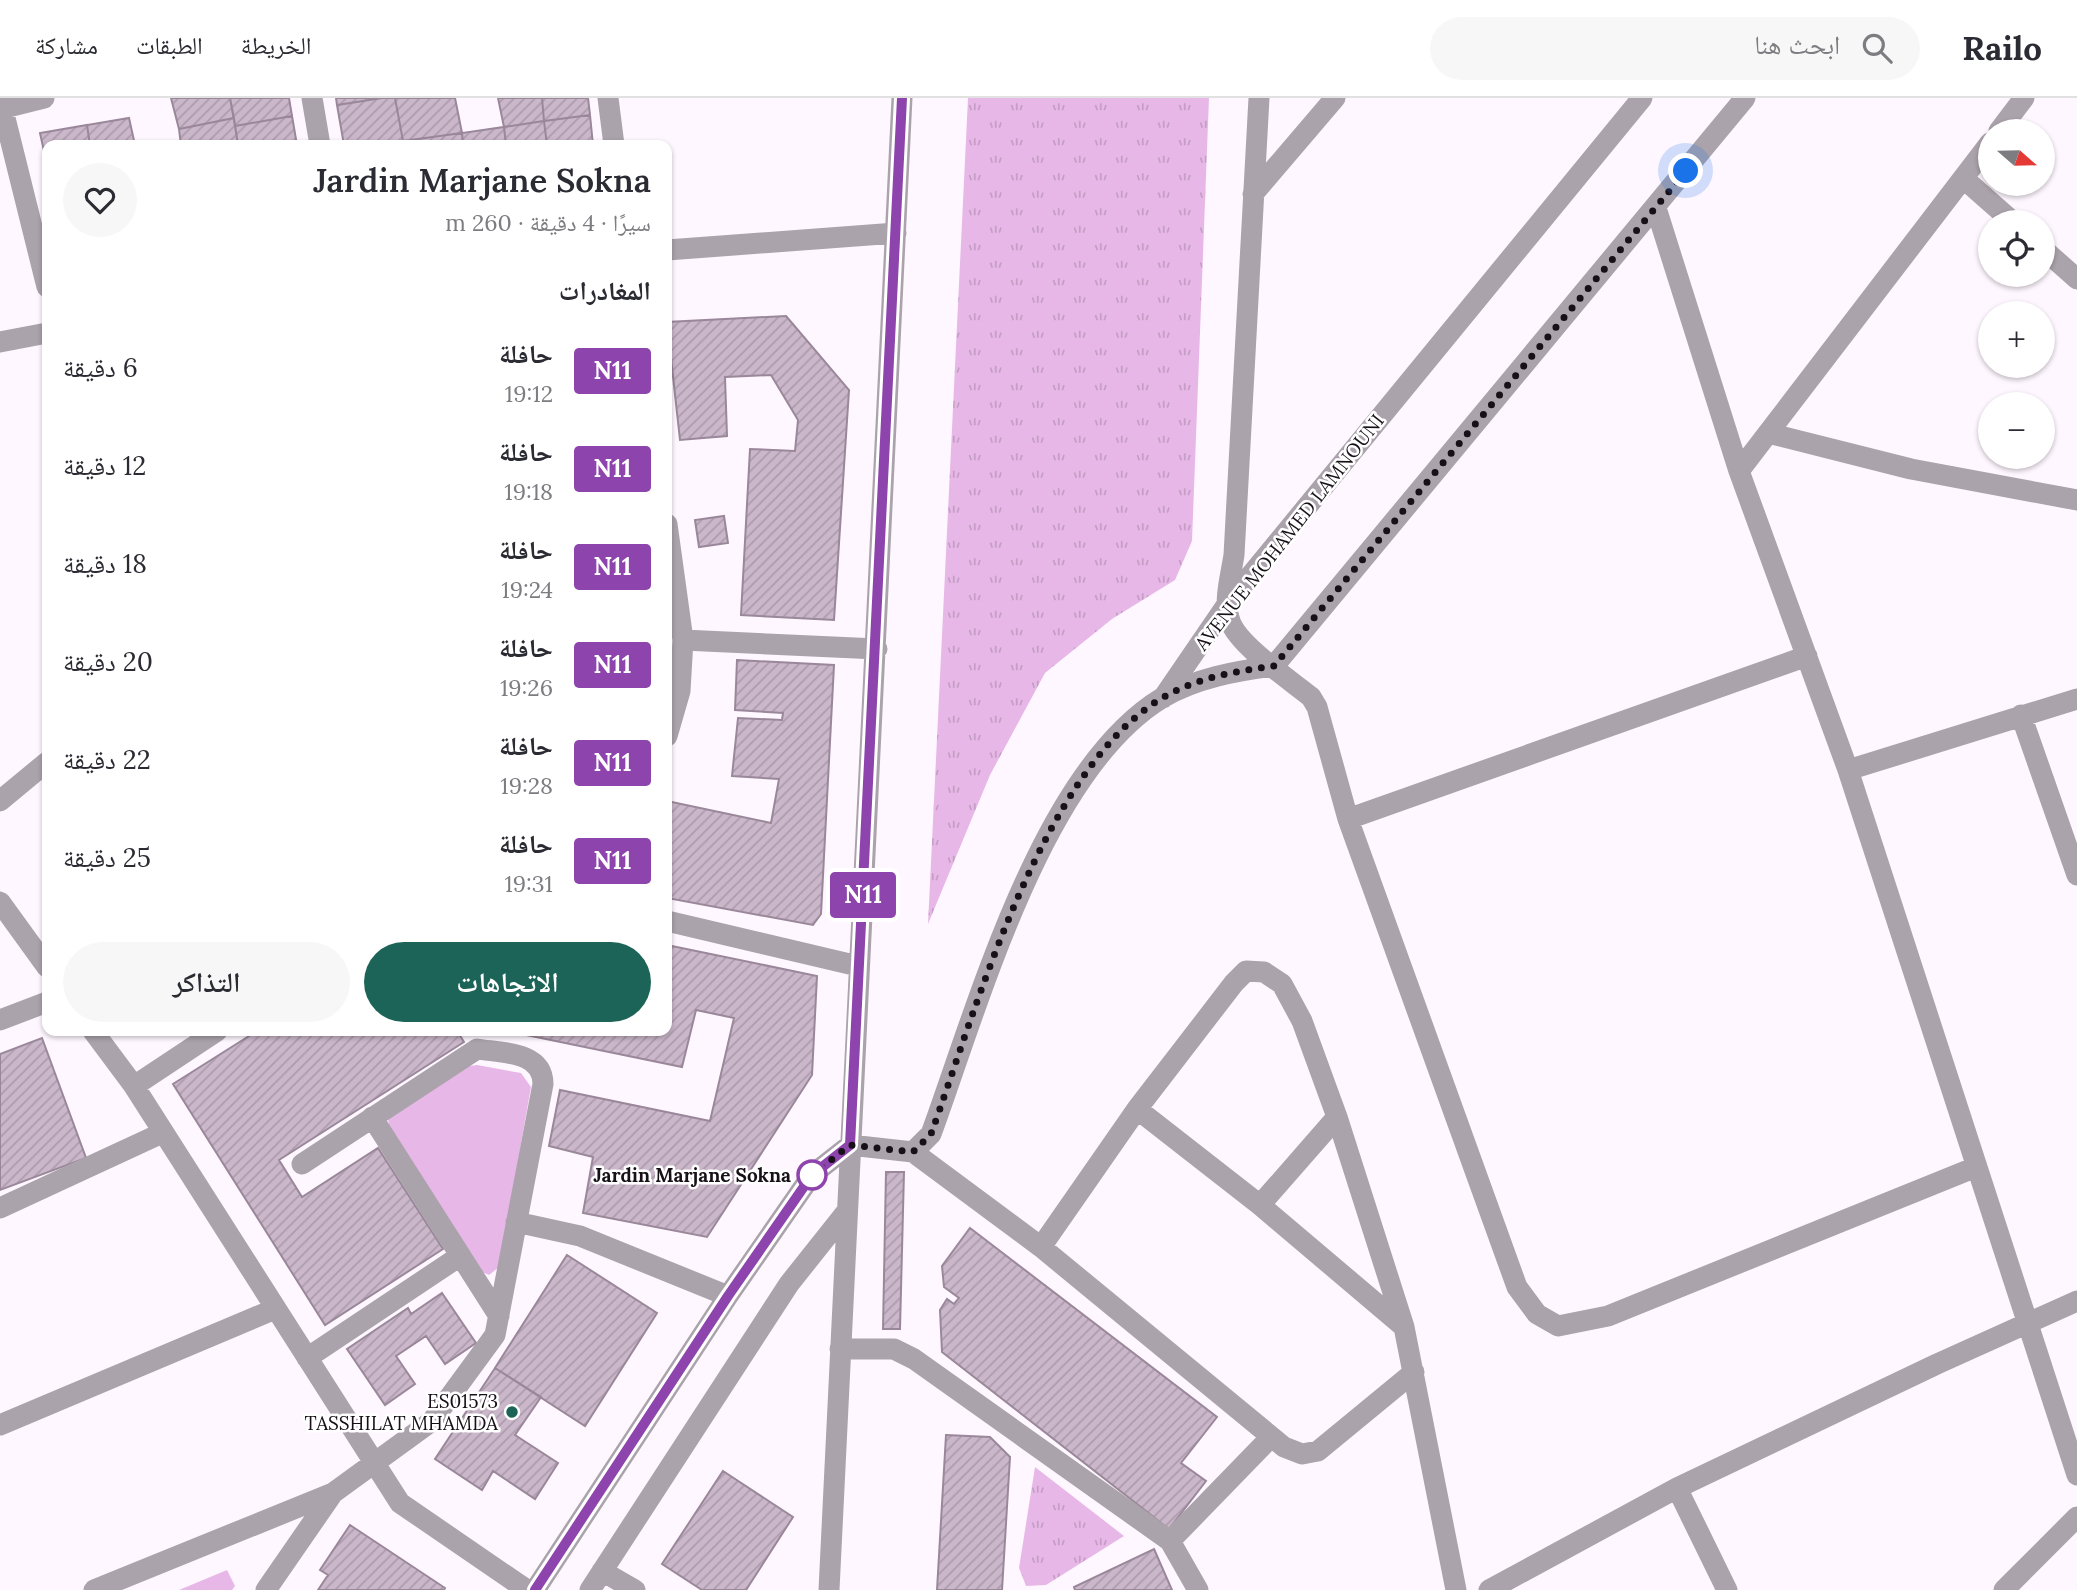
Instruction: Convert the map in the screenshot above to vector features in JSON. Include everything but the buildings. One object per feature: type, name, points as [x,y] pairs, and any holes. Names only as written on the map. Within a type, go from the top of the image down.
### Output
[{"type":"street","points":[[42,267],[1,105],[44,98]]},
{"type":"street","points":[[312,98],[319,140]]},
{"type":"street","points":[[608,98],[613,140]]},
{"type":"street","points":[[829,1590],[902,98]]},
{"type":"street","points":[[1259,98],[1234,555],[1228,603],[1230,622],[1238,636],[1311,697],[1317,707],[1348,819],[1517,1287],[1537,1314],[1558,1326],[1608,1316],[1976,1167]]},
{"type":"street","points":[[1254,194],[1335,98]]},
{"type":"street","name":"AVENUE MOHAMED LAMNOUNI","points":[[1163,698],[1228,603],[1642,98]]},
{"type":"street","points":[[1274,666],[1745,98]]},
{"type":"street","points":[[2008,119],[2024,98]]},
{"type":"street","points":[[1739,471],[1978,159]]},
{"type":"street","points":[[1963,178],[1999,210]]},
{"type":"street","points":[[1656,208],[1739,471],[1848,770],[2077,1475]]},
{"type":"street","points":[[672,250],[896,233]]},
{"type":"street","points":[[2055,260],[2077,279]]},
{"type":"street","points":[[0,342],[42,335]]},
{"type":"street","points":[[1768,433],[1911,469],[2077,500]]},
{"type":"street","points":[[672,560],[683,640],[680,691],[672,719]]},
{"type":"street","points":[[683,640],[877,649]]},
{"type":"street","points":[[1348,819],[1807,656]]},
{"type":"street","name":"AVENUE MOHAMED LAMNOUNI","points":[[1163,698],[1225,672],[1274,666]]},
{"type":"street","points":[[913,1152],[931,1134],[1016,901],[1044,839],[1081,782],[1124,728],[1163,698]]},
{"type":"street","points":[[1848,770],[2077,699]]},
{"type":"street","points":[[2021,715],[2077,875]]},
{"type":"street","points":[[0,802],[42,766]]},
{"type":"street","points":[[0,902],[42,960]]},
{"type":"street","points":[[672,922],[858,966]]},
{"type":"street","points":[[1041,1247],[1137,1109],[1246,971],[1264,972],[1282,984],[1302,1021],[1337,1116],[1404,1327],[1456,1590]]},
{"type":"street","points":[[0,1020],[42,1004]]},
{"type":"street","points":[[97,1036],[134,1086],[275,1309],[377,1462],[400,1503],[527,1590]]},
{"type":"street","points":[[134,1086],[209,1036]]},
{"type":"street","points":[[94,1590],[333,1493],[432,1421],[495,1335],[543,1077],[540,1069],[530,1058],[476,1040],[372,1117],[302,1164]]},
{"type":"street","points":[[1137,1109],[1260,1205],[1404,1327]]},
{"type":"street","points":[[1260,1205],[1337,1116]]},
{"type":"street","points":[[372,1117],[499,1316]]},
{"type":"street","points":[[0,1208],[162,1133]]},
{"type":"street","points":[[535,1590],[728,1296],[812,1175],[850,1145],[913,1152],[1041,1247],[1270,1438],[1302,1454],[1318,1451],[1414,1372]]},
{"type":"street","points":[[590,1590],[789,1284],[847,1211]]},
{"type":"street","points":[[516,1222],[580,1236],[728,1296]]},
{"type":"street","points":[[307,1358],[460,1256]]},
{"type":"street","points":[[1489,1590],[1677,1488],[1924,1369],[2077,1301]]},
{"type":"street","points":[[0,1425],[275,1309]]},
{"type":"street","points":[[840,1349],[894,1349],[914,1359],[1170,1541],[1198,1590]]},
{"type":"street","points":[[1170,1541],[1270,1438]]},
{"type":"street","points":[[1677,1488],[1727,1590]]},
{"type":"street","points":[[266,1590],[333,1493]]},
{"type":"street","points":[[2004,1590],[2077,1517]]},
{"type":"street","points":[[603,1571],[635,1590]]},
{"type":"green space","points":[[968,98],[1209,98],[1192,541],[1175,580],[1112,619],[1045,673],[990,775],[928,924]]},
{"type":"green space","points":[[469,1066],[521,1073],[531,1087],[499,1267],[489,1275],[482,1272],[389,1127],[388,1118]]},
{"type":"green space","points":[[1035,1467],[1124,1536],[1046,1585],[1026,1586],[1019,1568]]},
{"type":"green space","points":[[227,1570],[235,1586],[232,1590],[179,1590]]},
{"type":"bus line","name":"N11","points":[[535,1590],[728,1296],[812,1175],[850,1145],[877,649],[902,98]]},
{"type":"place","name":"Jardin Marjane Sokna","points":[[812,1175]]},
{"type":"place","name":"ES01573 TASSHILAT MHAMDA","points":[[512,1412]]},
{"type":"route","points":[[812,1175],[850,1145],[913,1152],[923,1145],[931,1134],[1016,901],[1044,839],[1081,782],[1124,728],[1163,698],[1225,672],[1274,666],[1686,171]]}]
